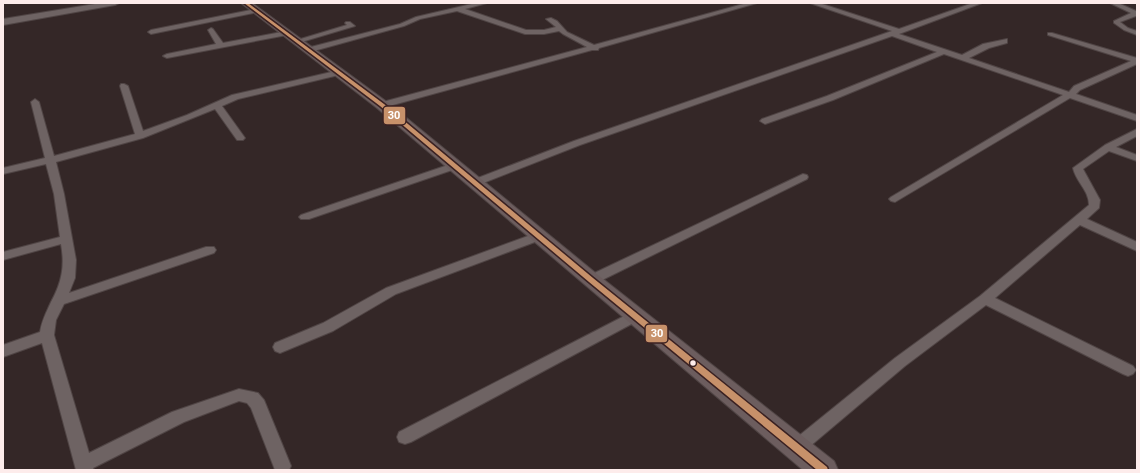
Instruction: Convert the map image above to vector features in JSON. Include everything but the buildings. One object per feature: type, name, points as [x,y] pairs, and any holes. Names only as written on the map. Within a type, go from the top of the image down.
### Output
[{"type":"main road","points":[[249,5],[340,72],[634,316],[824,470]]},
{"type":"street","points":[[3,22],[115,3]]},
{"type":"street","points":[[167,56],[220,45],[298,41],[335,44],[402,25],[418,18],[484,3]]},
{"type":"street","points":[[725,3],[738,8]]},
{"type":"street","points":[[382,106],[754,3]]},
{"type":"street","points":[[814,3],[945,51],[1137,118]]},
{"type":"street","points":[[474,182],[577,143],[788,72],[979,3]]},
{"type":"street","points":[[1113,3],[1134,12],[1134,15],[1122,18],[1116,22],[1126,29],[1137,33]]},
{"type":"street","points":[[151,32],[249,5]]},
{"type":"street","points":[[457,8],[525,32],[544,32],[561,28]]},
{"type":"street","points":[[549,19],[555,22],[569,35],[595,48]]},
{"type":"street","points":[[298,41],[352,26],[348,23]]},
{"type":"street","points":[[211,30],[220,45]]},
{"type":"street","points":[[1050,34],[1137,60]]},
{"type":"street","points":[[964,57],[986,46],[1004,41]]},
{"type":"street","points":[[766,121],[830,98],[945,51]]},
{"type":"street","points":[[895,199],[1015,126],[1071,94],[1077,88],[1091,80],[1137,60]]},
{"type":"street","points":[[3,171],[140,136],[190,118],[244,94],[340,72]]},
{"type":"street","points":[[124,86],[140,136]]},
{"type":"street","points":[[35,102],[59,194],[70,260],[68,278],[59,301],[49,320],[47,335],[84,467],[178,417],[239,395],[252,398],[258,405],[282,466]]},
{"type":"street","points":[[218,105],[240,138]]},
{"type":"street","points":[[796,448],[900,362],[985,299],[1095,206],[1096,200],[1092,192],[1079,176],[1078,168],[1108,147],[1137,132]]},
{"type":"street","points":[[1108,147],[1137,158]]},
{"type":"street","points":[[305,218],[454,166]]},
{"type":"street","points":[[591,280],[803,177]]},
{"type":"street","points":[[1078,219],[1137,247]]},
{"type":"street","points":[[280,347],[328,327],[391,291],[539,236]]},
{"type":"street","points":[[3,256],[66,239]]},
{"type":"street","points":[[59,301],[210,250]]},
{"type":"street","points":[[985,299],[1128,370]]},
{"type":"street","points":[[406,437],[634,316]]},
{"type":"street","points":[[3,351],[47,335]]},
{"type":"transit line","name":"30","points":[[246,3],[382,105],[591,280],[824,470]]}]
